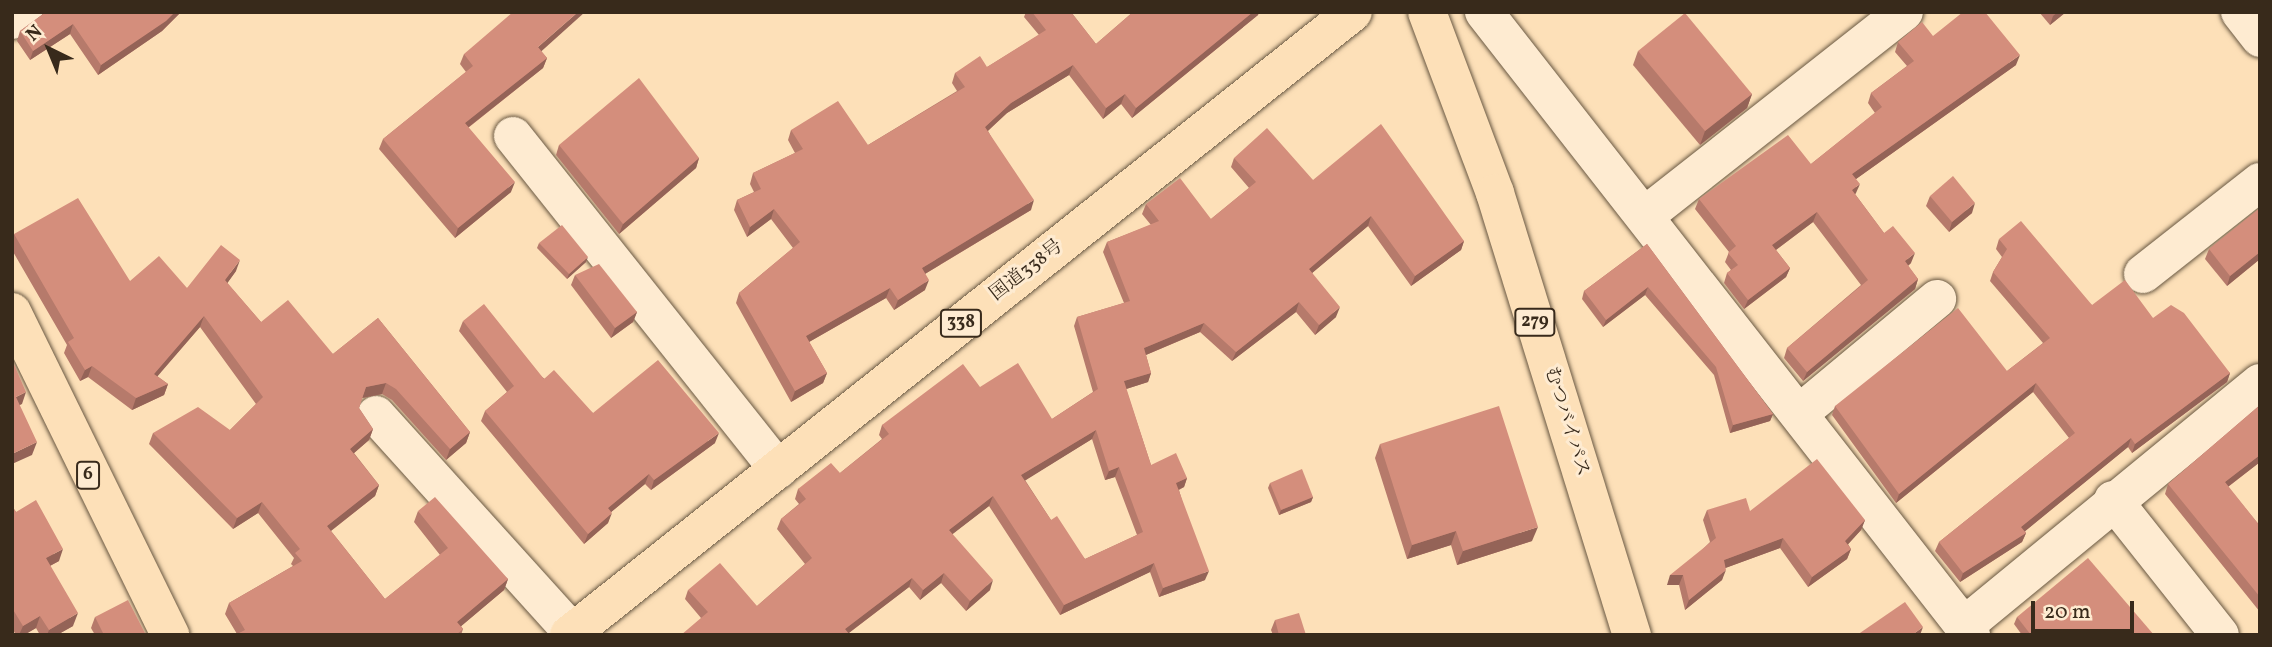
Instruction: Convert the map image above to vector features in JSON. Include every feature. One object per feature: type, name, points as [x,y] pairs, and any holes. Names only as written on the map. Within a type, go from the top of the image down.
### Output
[{"type":"main road","name":"国道338号","points":[[571,633],[1353,12]]},
{"type":"main road","name":"むつバイパス","points":[[1427,12],[1495,193],[1632,635]]},
{"type":"main road","name":"6","points":[[12,312],[170,635]]},
{"type":"street","points":[[12,20],[24,12]]},
{"type":"street","points":[[1484,12],[1647,214],[1968,630],[2113,500],[2260,383]]},
{"type":"street","points":[[1647,214],[1904,12]]},
{"type":"street","points":[[2239,12],[2260,38]]},
{"type":"street","points":[[513,136],[778,468]]},
{"type":"street","points":[[2143,274],[2260,182]]},
{"type":"street","points":[[1801,412],[1937,299]]},
{"type":"street","points":[[376,415],[571,633]]},
{"type":"street","points":[[2113,500],[2220,635]]},
{"type":"building","points":[[46,12],[175,12],[101,65],[73,24],[33,51],[20,31]]},
{"type":"building","points":[[513,12],[578,12],[538,47],[547,58],[465,123],[515,182],[458,228],[383,139],[473,66],[464,54]]},
{"type":"building","points":[[1032,12],[1071,12],[1096,44],[1133,12],[1253,12],[1136,108],[1125,94],[1106,108],[1073,65],[1011,103],[985,127],[1034,200],[922,268],[929,280],[898,300],[890,288],[806,336],[827,373],[795,391],[739,293],[800,242],[774,209],[750,227],[737,200],[761,189],[753,173],[803,149],[791,130],[838,101],[868,145],[965,87],[955,73],[980,56],[987,67],[1046,30]]},
{"type":"building","points":[[1963,12],[1985,12],[2020,55],[1852,174],[1860,184],[1852,190],[1884,233],[1893,226],[1915,253],[1905,261],[1918,279],[1807,372],[1787,348],[1868,280],[1817,212],[1772,245],[1790,268],[1748,300],[1727,273],[1738,265],[1728,253],[1736,246],[1699,199],[1788,135],[1811,164],[1882,107],[1871,93],[1914,61],[1898,42],[1922,22],[1933,36]]},
{"type":"building","points":[[1685,13],[1752,94],[1705,131],[1638,51]]},
{"type":"building","points":[[639,78],[699,158],[623,224],[559,145]]},
{"type":"building","points":[[1381,124],[1464,241],[1415,276],[1371,216],[1309,269],[1340,307],[1319,325],[1299,302],[1236,352],[1204,323],[1144,348],[1151,373],[1124,381],[1151,465],[1176,453],[1187,478],[1176,483],[1209,571],[1163,588],[1154,563],[1064,605],[993,496],[949,530],[993,580],[970,601],[944,573],[923,590],[912,578],[845,629],[850,635],[681,635],[708,612],[688,590],[720,563],[757,606],[812,558],[781,519],[806,499],[798,489],[831,463],[840,473],[889,434],[882,425],[963,364],[980,387],[1018,363],[1052,419],[1098,389],[1077,317],[1130,301],[1107,242],[1159,221],[1146,204],[1180,178],[1211,219],[1256,182],[1234,158],[1267,128],[1313,180]],"holes":[[[1096,430],[1109,471],[1119,467],[1143,532],[1085,559],[1057,516],[1051,520],[1021,475]]]},
{"type":"building","points":[[1953,176],[1975,203],[1952,222],[1930,196]]},
{"type":"building","points":[[78,198],[130,281],[159,256],[187,288],[221,245],[240,260],[225,280],[261,322],[288,300],[333,354],[378,318],[470,432],[450,449],[396,389],[386,383],[366,387],[359,408],[373,429],[350,449],[379,485],[327,526],[385,599],[448,548],[418,511],[435,497],[508,579],[457,622],[463,629],[456,635],[235,635],[245,630],[229,603],[302,561],[295,553],[300,549],[262,502],[237,518],[153,433],[198,407],[230,430],[263,397],[204,316],[154,374],[168,384],[136,398],[92,366],[85,370],[68,342],[74,338],[14,234]]},
{"type":"building","points":[[2260,208],[2260,252],[2230,276],[2209,249]]},
{"type":"building","points":[[2021,221],[2092,305],[2125,280],[2153,318],[2171,305],[2184,313],[2230,373],[2135,444],[2131,438],[2021,527],[2026,533],[1963,573],[1939,542],[2075,433],[2036,383],[1899,494],[1835,406],[1958,308],[2007,371],[2050,338],[1993,272],[2007,249],[1999,239]]},
{"type":"building","points":[[562,225],[588,257],[569,274],[539,243]]},
{"type":"building","points":[[1647,244],[1773,414],[1733,425],[1716,367],[1648,287],[1606,320],[1584,291]]},
{"type":"building","points":[[599,264],[637,312],[615,328],[575,275]]},
{"type":"building","points":[[484,304],[544,379],[554,370],[593,413],[658,360],[719,433],[654,480],[649,474],[608,508],[612,513],[588,534],[485,411],[514,386],[463,321]]},
{"type":"building","points":[[13,362],[26,392],[16,397],[37,442],[12,454]]},
{"type":"building","points":[[2260,405],[2260,455],[2225,482],[2260,526],[2260,597],[2168,484]]},
{"type":"building","points":[[1499,406],[1538,527],[1463,551],[1456,531],[1412,545],[1380,444]]},
{"type":"building","points":[[1817,459],[1865,520],[1845,541],[1851,549],[1812,577],[1783,538],[1724,560],[1726,570],[1689,600],[1683,575],[1670,575],[1716,538],[1707,510],[1746,498],[1750,511]]},
{"type":"building","points":[[1302,469],[1313,497],[1281,510],[1270,483]]},
{"type":"building","points":[[36,500],[63,549],[46,558],[78,613],[49,630],[40,616],[23,626],[12,608],[12,506],[16,512]]},
{"type":"building","points":[[2088,558],[2154,635],[2031,635],[2017,617]]},
{"type":"building","points":[[128,600],[146,635],[104,635],[95,617]]},
{"type":"building","points":[[1905,602],[1923,627],[1912,635],[1857,635]]},
{"type":"building","points":[[1299,613],[1306,635],[1279,635],[1275,620]]}]
